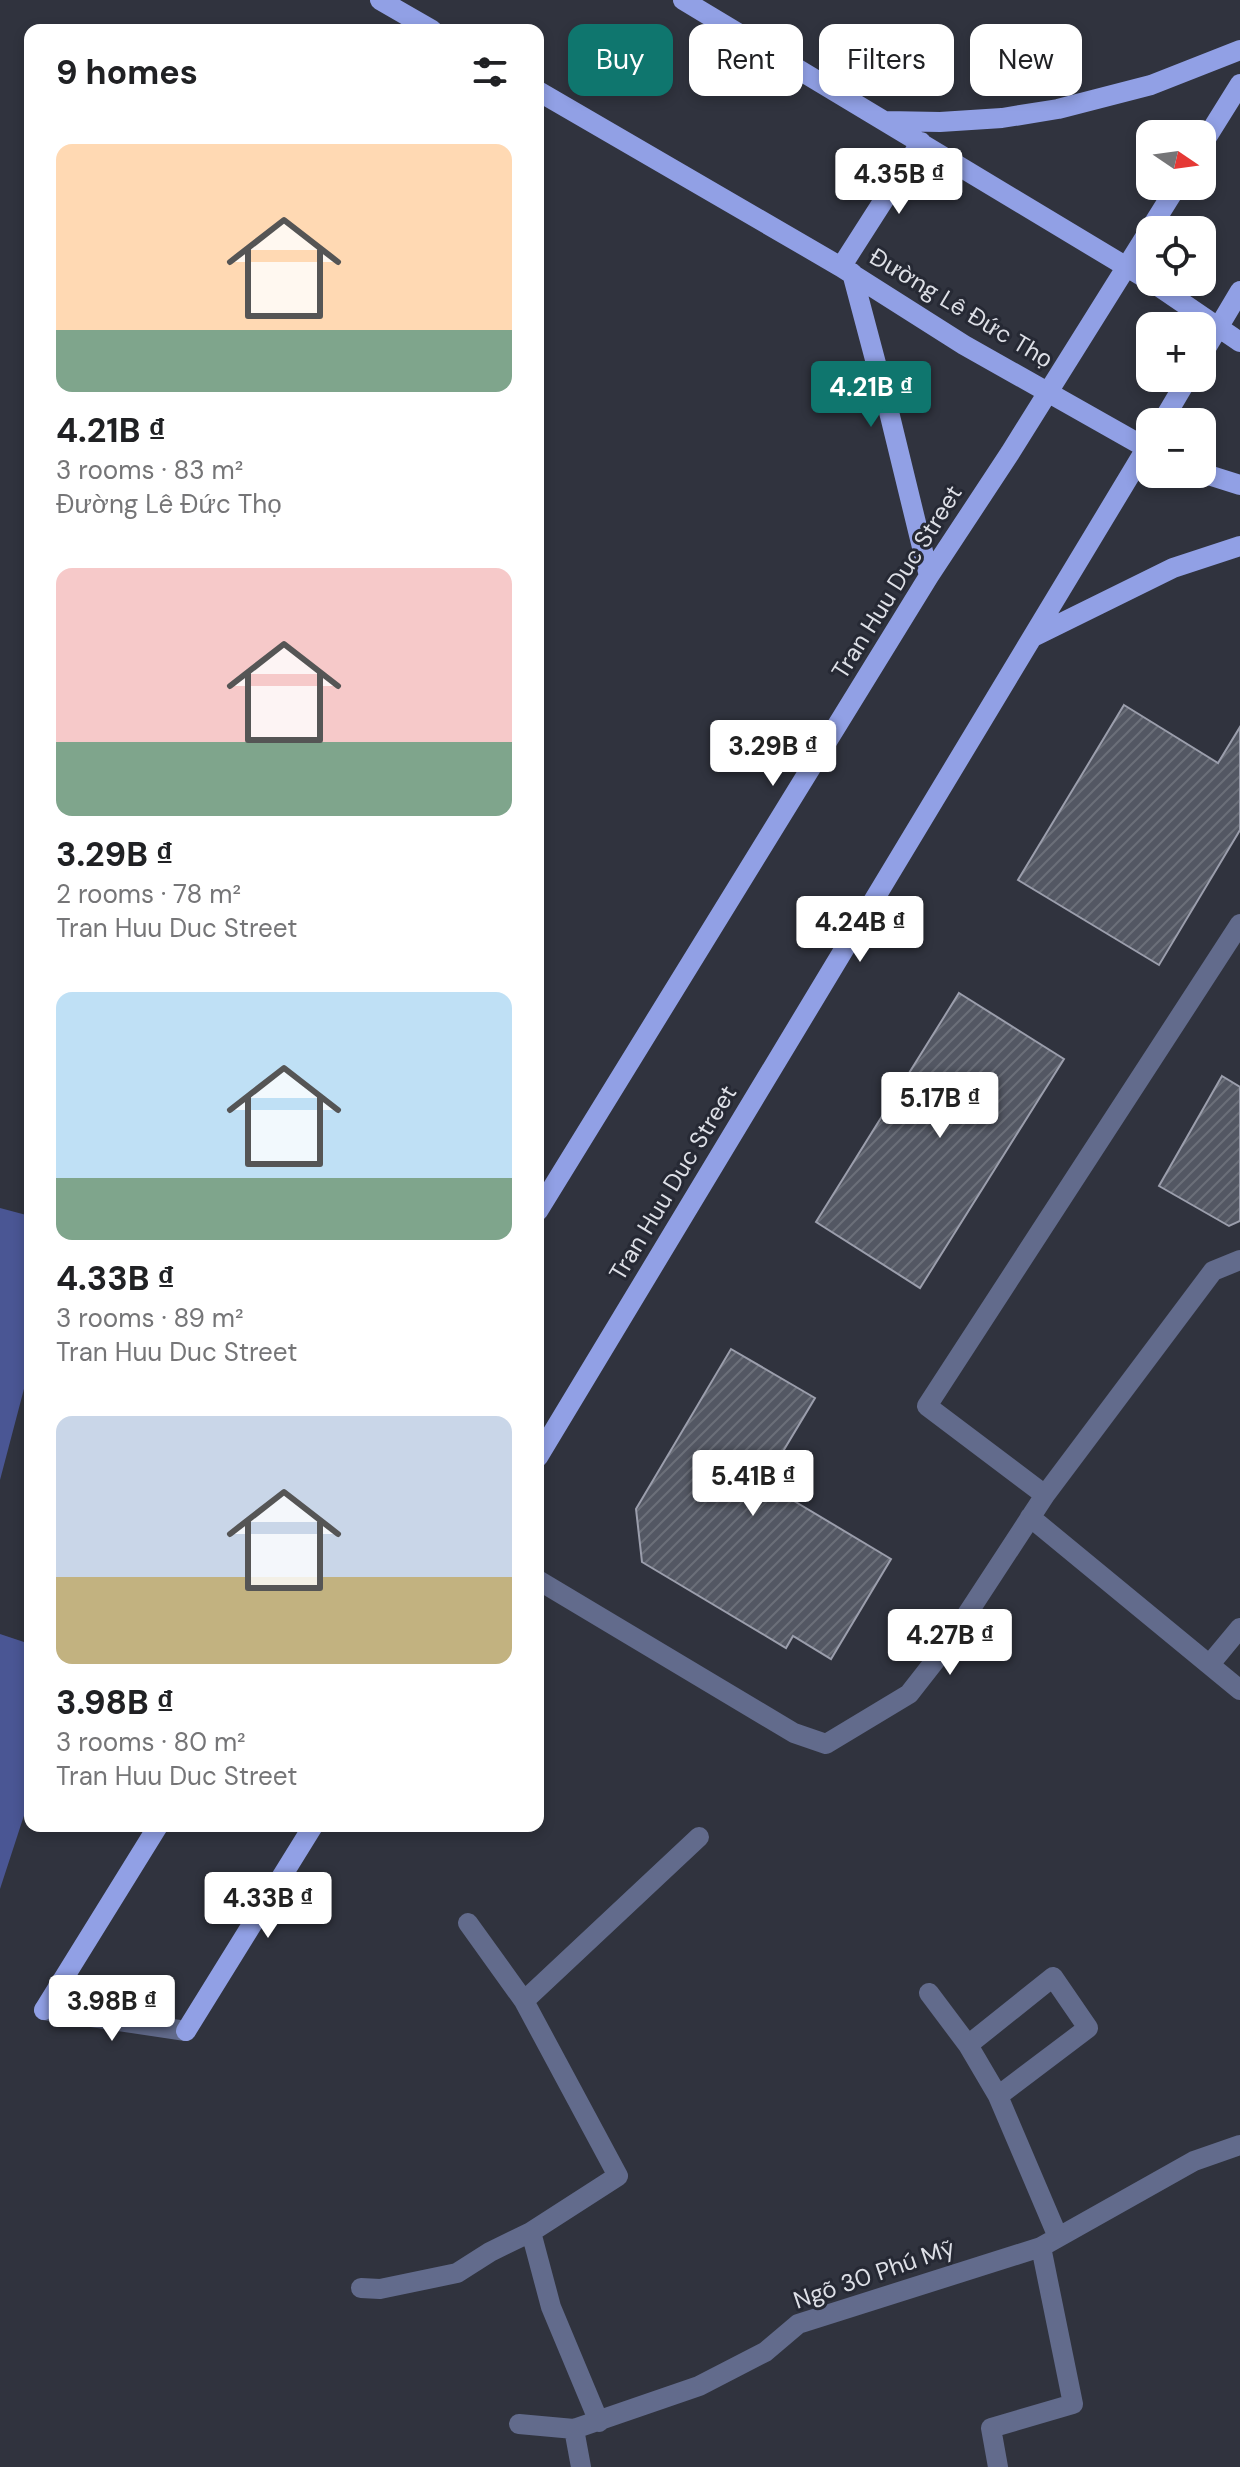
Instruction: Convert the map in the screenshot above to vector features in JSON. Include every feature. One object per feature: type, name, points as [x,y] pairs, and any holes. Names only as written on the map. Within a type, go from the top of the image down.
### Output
[{"type":"main road","points":[[380,0],[422,24]]},
{"type":"main road","points":[[683,0],[1136,271]]},
{"type":"main road","points":[[886,121],[1002,118],[1058,109],[1151,85],[1240,50]]},
{"type":"main road","points":[[1216,123],[1240,84]]},
{"type":"main road","name":"Đường Lê Đức Thọ","points":[[544,94],[846,270],[964,345],[1136,440]]},
{"type":"main road","points":[[921,142],[846,270],[890,416],[929,576]]},
{"type":"main road","name":"Tran Huu Duc Street","points":[[544,1201],[929,576],[1168,200]]},
{"type":"main road","points":[[1216,332],[1240,291]]},
{"type":"main road","points":[[1173,296],[1240,342]]},
{"type":"main road","name":"Tran Huu Duc Street","points":[[544,1447],[1136,468]]},
{"type":"main road","points":[[1216,477],[1240,485]]},
{"type":"main road","points":[[1033,637],[1173,568],[1240,546]]},
{"type":"main road","points":[[44,2010],[154,1832]]},
{"type":"main road","points":[[186,2031],[309,1832]]},
{"type":"street","points":[[1045,1495],[927,1406],[1240,924]]},
{"type":"street","points":[[544,1584],[794,1733],[826,1744],[909,1694],[945,1648],[1045,1495],[1213,1271],[1240,1260]]},
{"type":"street","points":[[1030,1517],[1240,1690]]},
{"type":"street","points":[[1210,1664],[1240,1628]]},
{"type":"street","points":[[524,2001],[699,1837]]},
{"type":"street","points":[[361,2288],[380,2289],[457,2273],[531,2232],[618,2176],[524,2001],[468,1923]]},
{"type":"street","points":[[968,2045],[1053,1977],[1088,2028],[998,2096]]},
{"type":"street","points":[[929,1993],[968,2045],[998,2096],[1049,2242],[1073,2404],[991,2428],[998,2467]]},
{"type":"street","points":[[44,2010],[186,2031]]},
{"type":"street","name":"Ngõ 30 Phú Mỹ","points":[[519,2424],[574,2429],[699,2386],[765,2352],[798,2324],[1049,2242],[1194,2161],[1240,2145]]},
{"type":"street","points":[[531,2232],[551,2307],[599,2422]]},
{"type":"street","points":[[574,2429],[581,2467]]},
{"type":"shaded area","points":[[0,1208],[24,1214],[24,1389],[0,1480]]},
{"type":"shaded area","points":[[0,1634],[24,1642],[24,1815],[0,1889]]},
{"type":"building","points":[[1124,705],[1218,763],[1240,727],[1240,830],[1159,965],[1018,880]]},
{"type":"building","points":[[959,993],[1064,1059],[920,1288],[816,1222]]},
{"type":"building","points":[[1222,1076],[1240,1087],[1240,1221],[1229,1226],[1159,1186]]},
{"type":"building","points":[[731,1349],[815,1398],[764,1483],[891,1559],[831,1659],[793,1636],[786,1648],[642,1562],[636,1509]]}]
